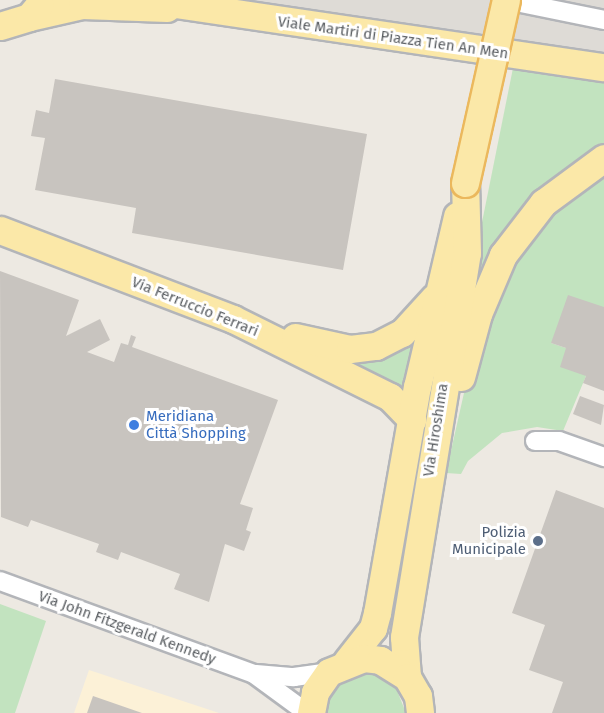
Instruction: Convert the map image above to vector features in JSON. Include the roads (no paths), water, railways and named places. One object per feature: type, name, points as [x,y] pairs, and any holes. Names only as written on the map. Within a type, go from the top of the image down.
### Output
[{"type":"main road","name":"Viale Martiri di Piazza Tien An Men","points":[[148,0],[604,68]]},
{"type":"main road","name":"Via Hiroshima","points":[[309,713],[315,692],[373,628],[438,293],[506,0]]},
{"type":"main road","name":"Viale Martiri di Piazza Tien An Men","points":[[0,27],[35,8],[174,4]]},
{"type":"main road","points":[[425,502],[493,273],[543,203],[604,158]]},
{"type":"main road","name":"Via Hiroshima","points":[[422,711],[407,677],[405,638],[425,502],[467,253],[465,183]]},
{"type":"main road","name":"Via Ferruccio Ferrari","points":[[0,230],[233,319],[390,397],[412,420]]},
{"type":"main road","name":"Via Hiroshima","points":[[233,319],[309,341],[363,349],[402,333],[438,293]]},
{"type":"main road","points":[[338,667],[380,660],[407,677]]},
{"type":"street","points":[[506,0],[604,20]]},
{"type":"street","points":[[535,441],[560,441],[604,457]]},
{"type":"street","name":"Via John Fitzgerald Kennedy","points":[[0,581],[254,674],[309,713]]},
{"type":"street","name":"Via John Fitzgerald Kennedy","points":[[254,674],[294,677],[338,667]]},
{"type":"place","name":"Meridiana Città Shopping","points":[[134,425]]},
{"type":"place","name":"Polizia Municipale","points":[[538,541]]}]
